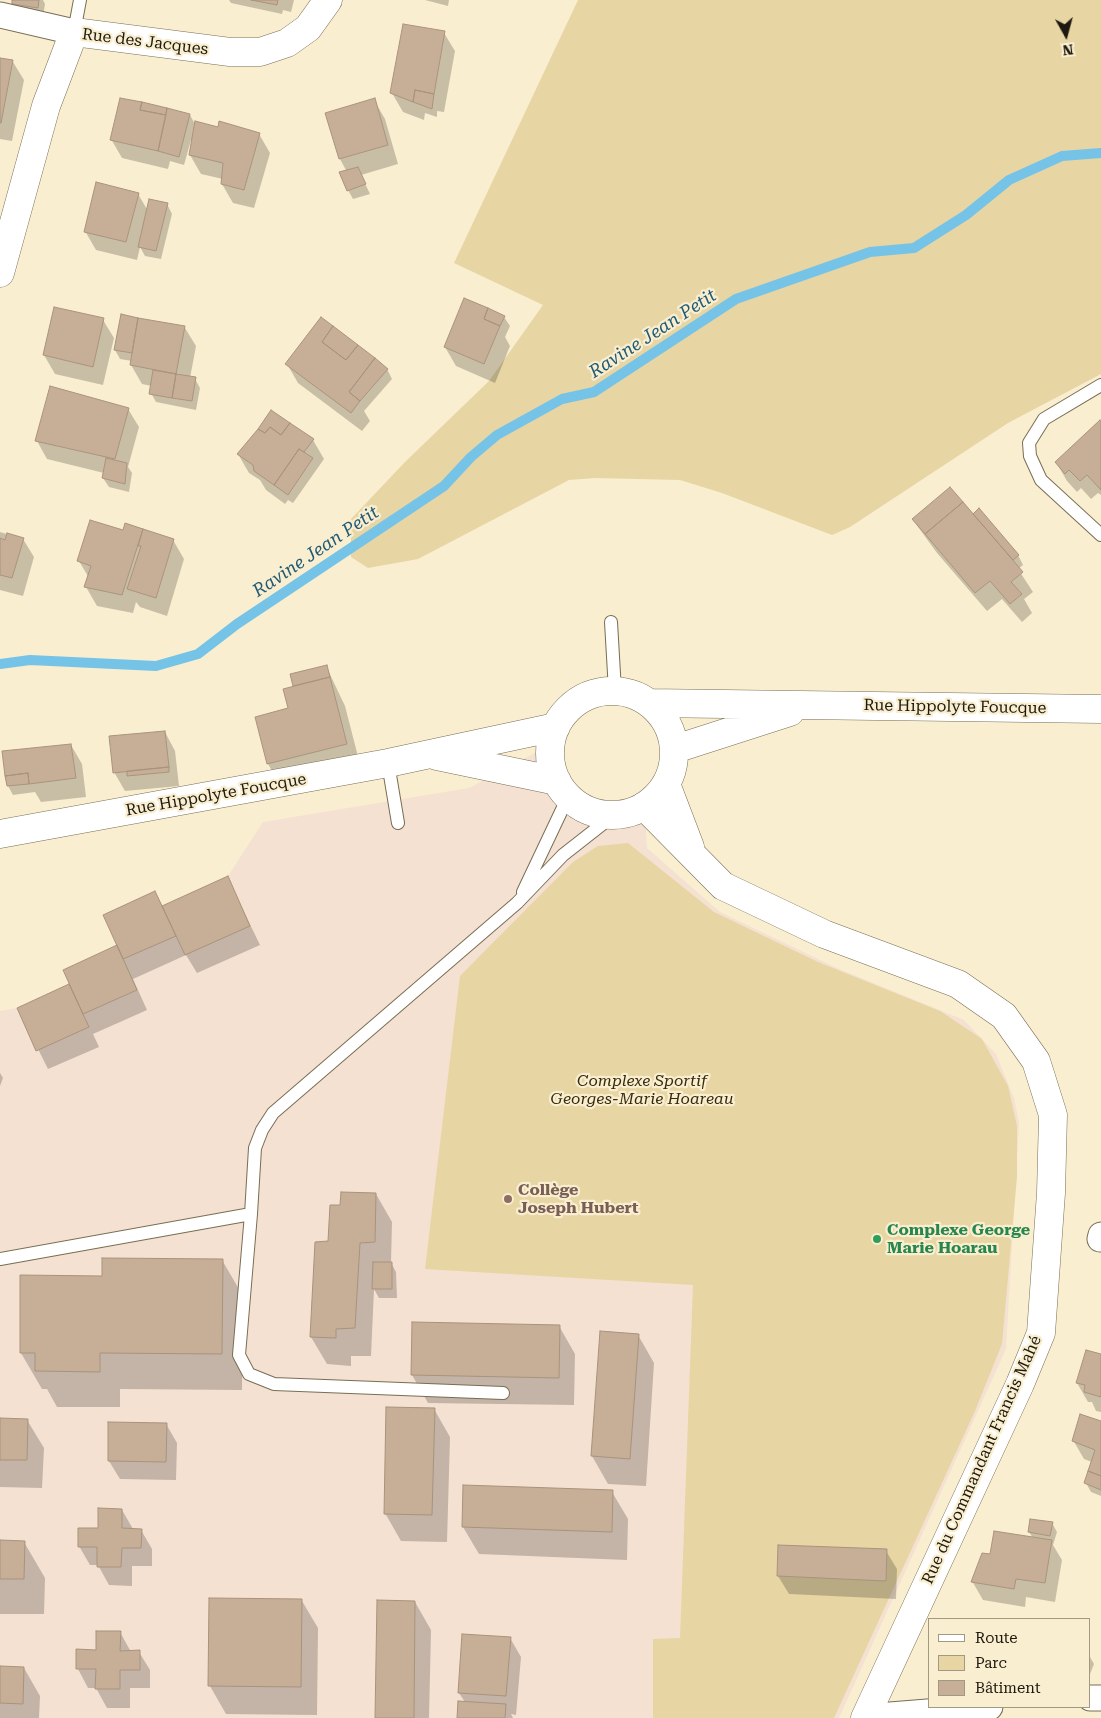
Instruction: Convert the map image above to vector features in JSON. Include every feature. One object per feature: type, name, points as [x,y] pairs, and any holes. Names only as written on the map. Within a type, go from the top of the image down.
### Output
[{"type":"street","name":"Rue des Jacques","points":[[0,273],[46,106],[74,32],[230,52],[260,52],[287,43],[308,28],[328,0]]},
{"type":"street","points":[[0,15],[74,32]]},
{"type":"street","points":[[615,691],[633,694],[649,703],[662,715],[670,731],[675,749],[673,767],[666,784],[657,796],[644,806],[630,812],[614,815],[584,808],[563,789],[551,764],[550,745],[556,727],[566,711],[580,700],[597,693],[615,691]]},
{"type":"street","name":"Rue Hippolyte Foucque","points":[[649,703],[1101,708]]},
{"type":"street","name":"Rue Hippolyte Foucque","points":[[675,749],[808,706]]},
{"type":"street","name":"Rue Hippolyte Foucque","points":[[0,834],[388,764],[556,727]]},
{"type":"street","name":"Rue Hippolyte Foucque","points":[[431,755],[563,789]]},
{"type":"street","name":"Rue du Commandant Francis Mahé","points":[[666,784],[694,858]]},
{"type":"street","name":"Rue du Commandant Francis Mahé","points":[[644,806],[723,886],[824,934],[958,984],[1004,1016],[1036,1061],[1053,1115],[1051,1187],[1041,1333],[1020,1384],[865,1718]]},
{"type":"street","points":[[865,1718],[979,1708]]},
{"type":"lane","points":[[74,32],[80,0]]},
{"type":"lane","points":[[1101,385],[1044,419],[1029,443],[1030,456],[1041,480],[1101,535]]},
{"type":"lane","points":[[611,622],[615,691]]},
{"type":"lane","points":[[388,764],[398,823]]},
{"type":"lane","points":[[518,903],[563,789]]},
{"type":"lane","points":[[503,1393],[274,1384],[249,1374],[239,1355],[255,1148],[262,1130],[273,1113],[518,903],[563,855],[614,815]]},
{"type":"lane","points":[[0,1260],[250,1214]]},
{"type":"shaded area","name":"Collège Joseph Hubert","points":[[550,745],[551,764],[557,781],[568,797],[584,808],[614,815],[630,812],[644,806],[647,848],[720,912],[839,969],[964,1020],[996,1054],[1014,1098],[1019,1123],[1006,1349],[839,1718],[0,1718],[0,1011],[17,1008],[69,984],[63,970],[117,946],[103,915],[155,891],[162,906],[228,876],[263,822],[469,788]]},
{"type":"green space","points":[[578,0],[1101,0],[1101,374],[1008,423],[850,527],[832,535],[722,493],[680,480],[595,478],[569,480],[418,559],[368,568],[351,557],[351,519],[405,462],[489,381],[543,305],[454,263]]},
{"type":"green space","name":"Complexe Sportif Georges-Marie Hoareau","points":[[628,843],[714,912],[818,962],[940,1011],[982,1039],[1008,1086],[1017,1126],[1017,1177],[1002,1344],[975,1411],[834,1718],[653,1718],[653,1639],[680,1638],[693,1285],[425,1269],[460,976],[573,862],[598,846]]},
{"type":"building","points":[[12,0],[39,0],[38,8],[12,4]]},
{"type":"building","points":[[251,0],[278,0],[277,5]]},
{"type":"building","points":[[403,24],[445,31],[434,94],[415,90],[413,102],[390,93]]},
{"type":"building","points":[[0,58],[13,60],[1,123],[0,123]]},
{"type":"building","points":[[415,90],[434,94],[432,109],[413,102]]},
{"type":"building","points":[[120,98],[142,102],[140,110],[166,115],[158,151],[110,140]]},
{"type":"building","points":[[375,98],[388,145],[339,159],[325,113]]},
{"type":"building","points":[[142,102],[167,108],[166,115],[140,110]]},
{"type":"building","points":[[167,108],[190,114],[179,157],[158,151]]},
{"type":"building","points":[[195,121],[218,127],[219,121],[260,133],[244,190],[221,184],[223,163],[189,155]]},
{"type":"building","points":[[358,167],[366,184],[347,191],[339,172]]},
{"type":"building","points":[[96,182],[139,193],[126,242],[84,232]]},
{"type":"building","points":[[149,199],[168,203],[156,251],[138,247]]},
{"type":"building","points":[[464,298],[488,308],[484,319],[500,326],[484,364],[444,347]]},
{"type":"building","points":[[54,307],[104,318],[93,367],[43,355]]},
{"type":"building","points":[[488,308],[505,316],[500,326],[484,319]]},
{"type":"building","points":[[121,314],[138,318],[132,353],[114,350]]},
{"type":"building","points":[[321,317],[333,326],[322,342],[346,360],[358,345],[375,358],[349,392],[360,401],[351,413],[285,364]]},
{"type":"building","points":[[138,318],[185,326],[176,374],[130,365]]},
{"type":"building","points":[[333,326],[358,345],[346,360],[322,342]]},
{"type":"building","points":[[375,358],[388,369],[360,401],[349,392]]},
{"type":"building","points":[[153,370],[176,374],[172,398],[149,394]]},
{"type":"building","points":[[176,374],[196,377],[192,401],[172,398]]},
{"type":"building","points":[[50,386],[129,408],[115,459],[35,441]]},
{"type":"building","points":[[271,410],[290,423],[281,435],[270,427],[265,433],[258,429]]},
{"type":"building","points":[[1100,420],[1101,490],[1087,475],[1080,481],[1069,470],[1065,474],[1055,462]]},
{"type":"building","points":[[290,423],[314,439],[304,452],[299,449],[274,485],[254,471],[253,465],[237,454],[258,429],[265,433],[270,427],[281,435]]},
{"type":"building","points":[[299,449],[313,458],[288,495],[274,485]]},
{"type":"building","points":[[106,458],[127,463],[125,484],[102,478]]},
{"type":"building","points":[[950,487],[963,502],[925,534],[912,519]]},
{"type":"building","points":[[963,502],[1023,572],[1011,582],[1022,594],[1010,604],[990,581],[975,593],[925,534]]},
{"type":"building","points":[[979,508],[1019,555],[1013,560],[973,514]]},
{"type":"building","points":[[90,520],[123,530],[125,523],[143,529],[122,595],[84,587],[91,566],[77,561]]},
{"type":"building","points":[[143,529],[174,539],[156,598],[127,589],[141,546],[138,546]]},
{"type":"building","points":[[7,533],[24,538],[12,578],[0,575],[0,538],[5,540]]},
{"type":"building","points":[[327,665],[330,677],[293,686],[290,674]]},
{"type":"building","points":[[330,677],[347,744],[267,764],[255,717],[288,708],[283,689]]},
{"type":"building","points":[[165,731],[169,767],[113,773],[109,736]]},
{"type":"building","points":[[71,744],[76,778],[29,784],[28,773],[5,776],[2,751]]},
{"type":"building","points":[[169,767],[169,772],[127,776],[127,771]]},
{"type":"building","points":[[28,773],[29,784],[7,786],[5,776]]},
{"type":"building","points":[[228,876],[250,926],[185,955],[162,906]]},
{"type":"building","points":[[155,891],[176,936],[123,959],[103,915]]},
{"type":"building","points":[[117,945],[137,990],[83,1014],[63,970]]},
{"type":"building","points":[[69,984],[89,1027],[36,1051],[17,1008]]},
{"type":"building","points":[[341,1192],[376,1193],[375,1242],[360,1243],[355,1328],[336,1329],[336,1338],[310,1337],[315,1242],[328,1241],[330,1205],[340,1205]]},
{"type":"building","points":[[102,1258],[223,1259],[222,1354],[100,1353],[100,1372],[35,1371],[35,1353],[20,1353],[20,1275],[102,1276]]},
{"type":"building","points":[[373,1262],[392,1262],[392,1289],[372,1289]]},
{"type":"building","points":[[412,1322],[560,1325],[559,1378],[411,1375]]},
{"type":"building","points":[[600,1331],[639,1334],[630,1459],[591,1456]]},
{"type":"building","points":[[1086,1350],[1101,1354],[1101,1397],[1084,1392],[1085,1385],[1076,1383]]},
{"type":"building","points":[[386,1407],[435,1408],[432,1515],[384,1514]]},
{"type":"building","points":[[1080,1414],[1101,1421],[1101,1476],[1088,1471],[1095,1450],[1072,1441]]},
{"type":"building","points":[[0,1418],[28,1419],[27,1460],[0,1460]]},
{"type":"building","points":[[108,1422],[167,1423],[166,1462],[108,1461]]},
{"type":"building","points":[[1088,1471],[1101,1476],[1101,1490],[1084,1483]]},
{"type":"building","points":[[463,1485],[613,1490],[612,1532],[462,1527]]},
{"type":"building","points":[[98,1508],[122,1509],[122,1528],[142,1529],[141,1548],[122,1548],[121,1567],[97,1567],[97,1547],[78,1547],[78,1528],[98,1528]]},
{"type":"building","points":[[1030,1519],[1053,1522],[1050,1536],[1028,1532]]},
{"type":"building","points":[[994,1531],[1052,1540],[1045,1583],[1016,1579],[1014,1589],[971,1582],[982,1553],[990,1554]]},
{"type":"building","points":[[0,1540],[25,1541],[24,1579],[0,1579]]},
{"type":"building","points":[[778,1545],[887,1549],[886,1581],[777,1576]]},
{"type":"building","points":[[209,1598],[302,1599],[301,1687],[208,1686]]},
{"type":"building","points":[[377,1600],[415,1601],[414,1718],[375,1718]]},
{"type":"building","points":[[96,1631],[121,1631],[120,1651],[140,1650],[140,1670],[120,1670],[120,1689],[95,1689],[96,1669],[76,1669],[76,1649],[96,1650]]},
{"type":"building","points":[[462,1634],[511,1637],[506,1696],[458,1693]]},
{"type":"building","points":[[0,1666],[24,1667],[23,1704],[0,1703]]},
{"type":"building","points":[[458,1701],[506,1704],[505,1718],[457,1718]]},
{"type":"waterway","name":"Ravine Jean Petit","points":[[0,664],[30,660],[156,666],[198,654],[237,624],[444,486],[471,457],[497,435],[562,399],[594,392],[736,299],[870,252],[914,248],[966,215],[1009,180],[1062,156],[1101,153]]},
{"type":"place","name":"Collège Joseph Hubert","points":[[508,1199]]},
{"type":"place","name":"Complexe George Marie Hoarau","points":[[877,1239]]}]
